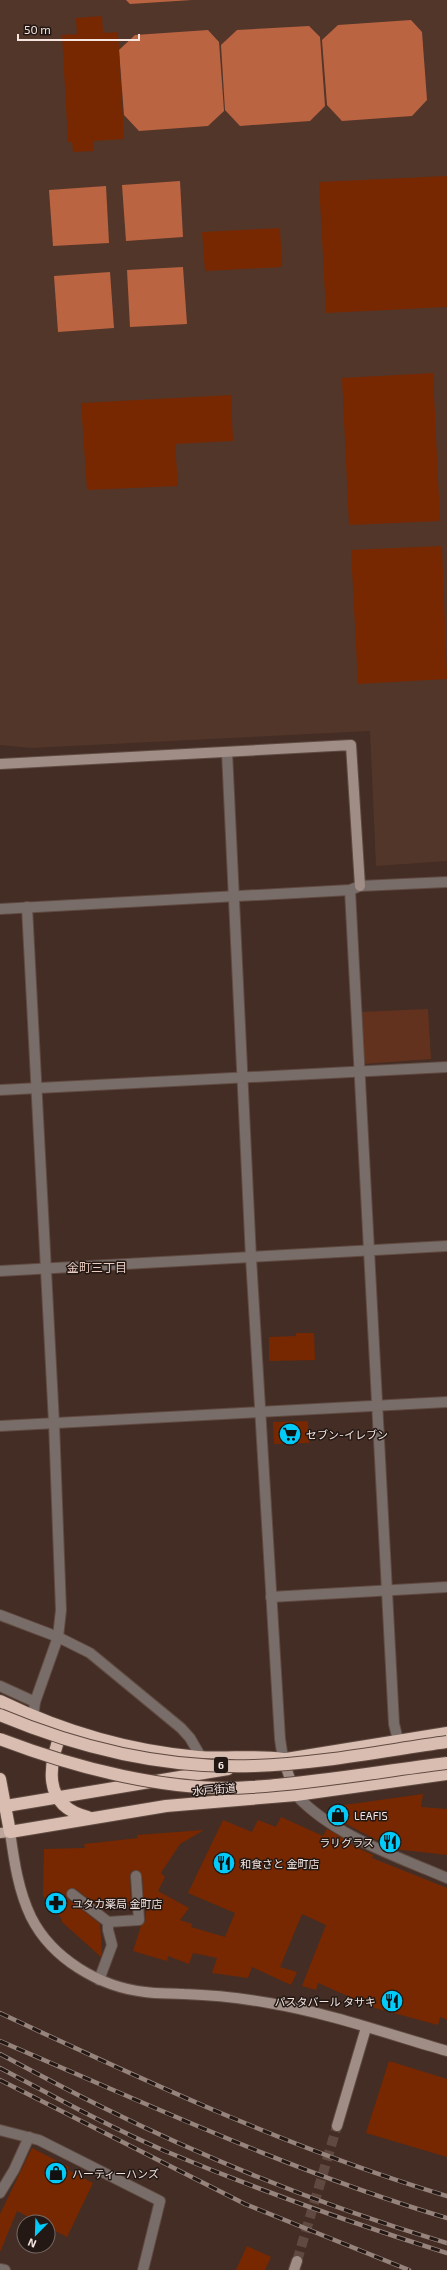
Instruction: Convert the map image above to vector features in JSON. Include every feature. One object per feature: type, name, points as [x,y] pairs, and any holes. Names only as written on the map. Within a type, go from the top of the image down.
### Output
[{"type":"highway","points":[[0,1701],[33,1717],[63,1728],[135,1748],[167,1754],[200,1757],[266,1757],[283,1759]]},
{"type":"highway","name":"水戸街道","points":[[0,1715],[72,1742],[134,1757],[191,1764],[253,1766],[282,1765],[447,1742]]},
{"type":"highway","points":[[63,1728],[53,1755],[52,1783],[56,1797],[69,1810],[90,1818]]},
{"type":"highway","points":[[3,1806],[447,1733]]},
{"type":"highway","name":"水戸街道","points":[[0,1739],[55,1758],[97,1769],[174,1784],[213,1787],[251,1788],[447,1763]]},
{"type":"highway","name":"水戸街道","points":[[5,1832],[166,1806],[296,1795],[447,1774]]},
{"type":"highway","points":[[0,1779],[5,1832]]},
{"type":"street","points":[[0,764],[351,745],[360,886]]},
{"type":"street","points":[[227,752],[251,1258],[280,1739],[283,1759],[296,1795],[304,1804],[335,1826],[363,1841],[447,1878]]},
{"type":"street","points":[[0,909],[350,890],[360,886],[447,882]]},
{"type":"street","points":[[350,890],[376,1406],[394,1724],[398,1740]]},
{"type":"street","points":[[27,908],[54,1423],[61,1610],[58,1637],[35,1702],[33,1717]]},
{"type":"street","points":[[0,1090],[243,1076],[447,1067]]},
{"type":"street","points":[[0,1271],[447,1246]]},
{"type":"street","points":[[0,1426],[447,1402]]},
{"type":"street","points":[[271,1597],[447,1587]]},
{"type":"street","points":[[0,1615],[58,1637],[90,1653],[175,1723],[190,1738],[200,1757]]},
{"type":"street","points":[[0,1686],[35,1702]]},
{"type":"street","points":[[5,1832],[22,1894],[37,1927],[61,1954],[85,1973],[99,1980],[117,1987],[146,1993],[229,1997],[270,2003],[447,2051]]},
{"type":"street","points":[[72,1894],[108,1922],[139,1920],[136,1876]]},
{"type":"street","points":[[99,1980],[112,1945],[108,1930],[108,1922]]},
{"type":"street","points":[[337,2126],[366,2028]]},
{"type":"street","points":[[0,2130],[39,2140],[160,2201],[143,2270]]},
{"type":"street","points":[[0,2193],[14,2170],[29,2137]]},
{"type":"street","points":[[0,2269],[5,2270]]},
{"type":"shaded area","points":[[0,0],[447,0],[447,861],[376,866],[370,731],[32,748],[0,745]]},
{"type":"shaded area","points":[[126,0],[192,0],[130,4]]},
{"type":"shaded area","points":[[411,20],[422,32],[427,100],[412,116],[342,121],[327,105],[322,40],[338,25]]},
{"type":"shaded area","points":[[309,26],[320,37],[325,106],[310,121],[240,126],[225,110],[221,45],[237,30]]},
{"type":"shaded area","points":[[208,30],[219,42],[224,111],[208,126],[139,131],[124,115],[119,50],[135,35]]},
{"type":"shaded area","points":[[180,181],[183,237],[126,241],[122,185]]},
{"type":"shaded area","points":[[106,186],[109,243],[53,246],[49,190]]},
{"type":"shaded area","points":[[183,267],[187,324],[130,327],[127,270]]},
{"type":"shaded area","points":[[110,272],[114,328],[58,332],[54,276]]},
{"type":"shaded area","points":[[428,1009],[431,1059],[363,1064],[359,1012]]},
{"type":"building","points":[[102,16],[103,33],[118,32],[124,139],[93,141],[94,151],[73,152],[72,142],[68,142],[62,35],[77,34],[76,18]]},
{"type":"building","points":[[447,176],[447,307],[326,313],[319,182]]},
{"type":"building","points":[[280,228],[282,267],[205,271],[202,232]]},
{"type":"building","points":[[433,373],[440,521],[349,525],[342,378]]},
{"type":"building","points":[[231,395],[233,441],[175,444],[178,486],[87,490],[81,403]]},
{"type":"building","points":[[442,546],[447,679],[358,684],[351,550]]},
{"type":"building","points":[[296,1333],[314,1333],[315,1360],[269,1361],[269,1337],[296,1336]]},
{"type":"building","points":[[308,1421],[309,1443],[274,1444],[273,1422]]},
{"type":"building","points":[[423,1794],[421,1807],[447,1809],[447,1855],[394,1849],[333,1817],[337,1810],[337,1806]]},
{"type":"building","points":[[281,1817],[323,1836],[327,1829],[355,1845],[349,1844],[373,1855],[372,1858],[447,1888],[447,2020],[440,2017],[438,2025],[375,2008],[318,1983],[316,1990],[302,1986],[326,1925],[302,1914],[280,1967],[297,1972],[291,1985],[252,1967],[248,1978],[212,1973],[217,1958],[193,1953],[189,1964],[168,1956],[167,1961],[133,1951],[141,1926],[145,1922],[147,1902],[144,1902],[142,1875],[138,1870],[133,1870],[130,1874],[131,1905],[103,1910],[76,1889],[70,1888],[67,1890],[68,1899],[100,1924],[101,1957],[62,1922],[62,1919],[43,1896],[44,1849],[85,1848],[84,1844],[138,1838],[137,1835],[204,1830],[180,1844],[161,1873],[165,1877],[158,1891],[189,1908],[180,1920],[192,1924],[191,1927],[225,1937],[235,1913],[188,1893],[223,1820],[252,1832],[258,1820],[276,1827]]},
{"type":"building","points":[[389,2061],[447,2079],[447,2157],[366,2133]]},
{"type":"building","points":[[32,2148],[69,2167],[68,2170],[93,2183],[67,2237],[56,2231],[56,2214],[23,2214],[17,2211],[0,2252],[0,2214]]},
{"type":"building","points":[[247,2246],[271,2257],[265,2270],[236,2270]]},
{"type":"tunnel","points":[[297,2261],[337,2126]]},
{"type":"railway","points":[[0,2013],[165,2089],[276,2136],[333,2158],[447,2196]]},
{"type":"railway","points":[[0,2041],[221,2136],[333,2180],[447,2218]]},
{"type":"railway","points":[[0,2054],[63,2088],[186,2147],[315,2199],[359,2215],[447,2243]]},
{"type":"railway","points":[[0,2068],[103,2122],[165,2151],[305,2205],[447,2253]]},
{"type":"railway","points":[[0,2080],[245,2204],[409,2270]]},
{"type":"place","name":"セブン-イレブン","points":[[290,1434]]},
{"type":"place","name":"LEAFIS","points":[[338,1815]]},
{"type":"place","name":"ラリグラス","points":[[390,1842]]},
{"type":"place","name":"和食さと 金町店","points":[[224,1863]]},
{"type":"place","name":"ユタカ薬局 金町店","points":[[56,1903]]},
{"type":"place","name":"パスタバール タサキ","points":[[392,2001]]},
{"type":"place","name":"ハーティーハンズ","points":[[56,2173]]},
{"type":"district","name":"金町三丁目","points":[[97,1267]]}]
